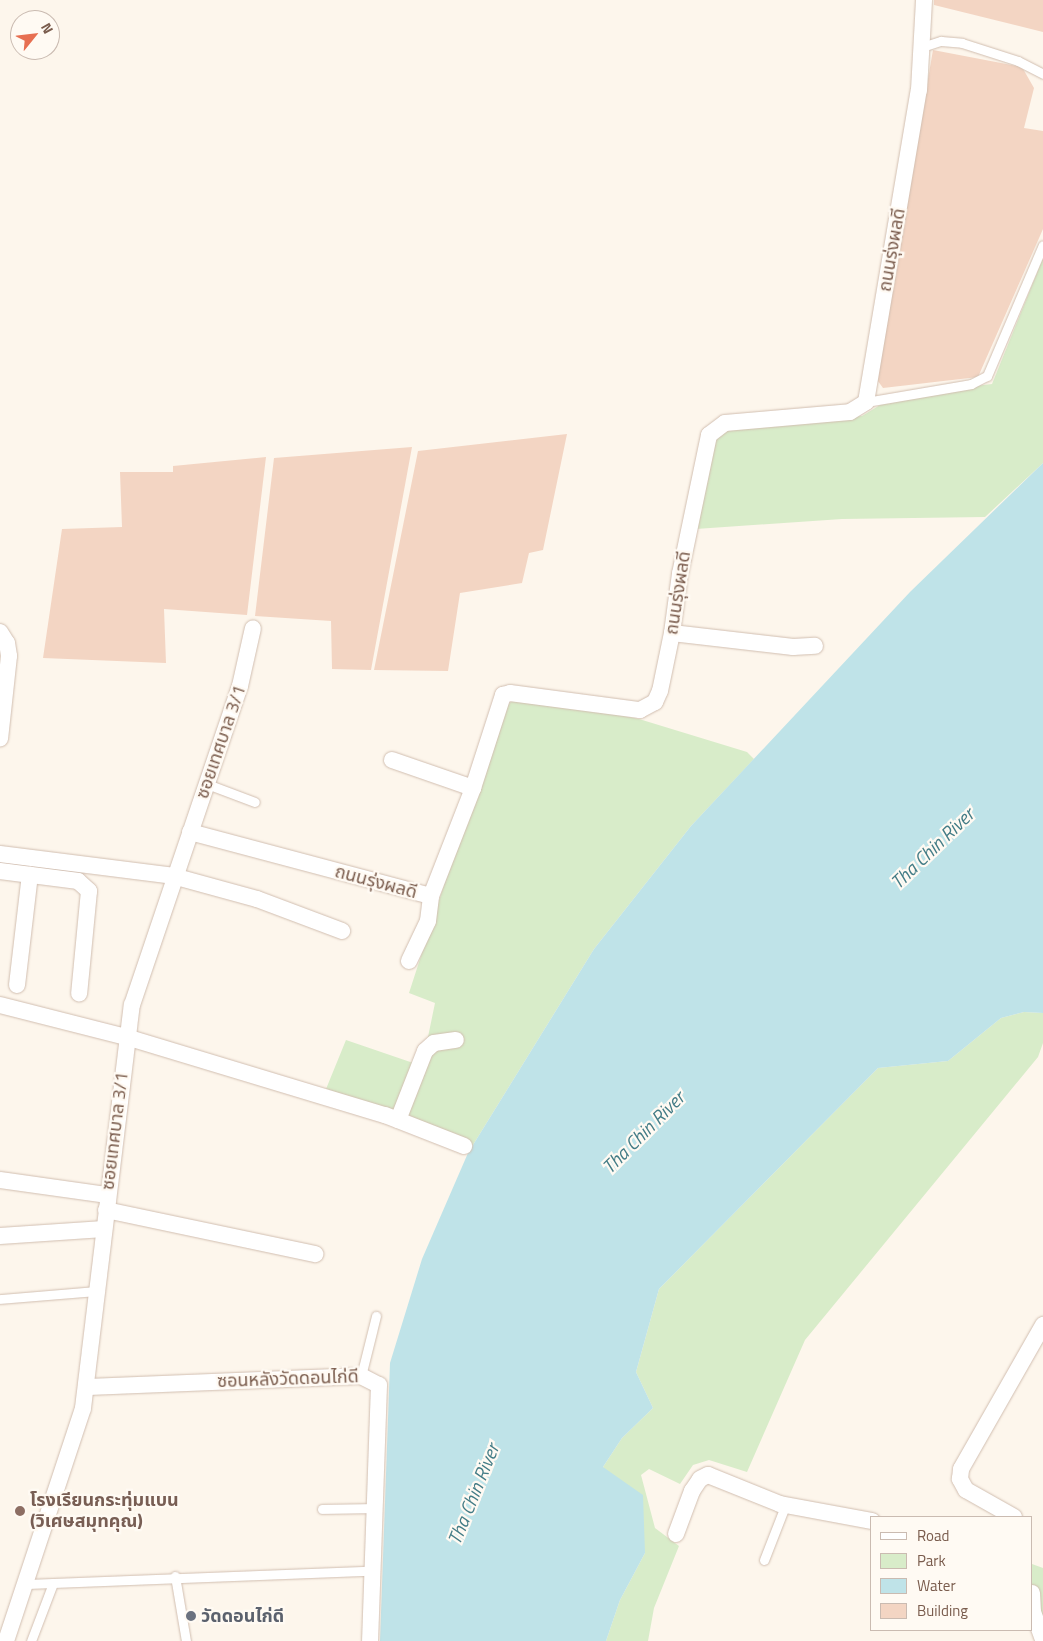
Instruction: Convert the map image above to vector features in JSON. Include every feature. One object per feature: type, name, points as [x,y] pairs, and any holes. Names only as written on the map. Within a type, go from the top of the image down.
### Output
[{"type":"street","name":"ถนนรุ่งผลดี","points":[[190,832],[431,896],[473,788],[497,706],[503,695],[510,693],[645,710],[659,696],[672,633],[680,574],[707,440],[715,428],[730,422],[850,412],[866,402],[919,90],[924,0]]},
{"type":"street","name":"ซอยเทศบาล 3/1","points":[[6,1641],[84,1408],[88,1387],[106,1202],[126,1038],[132,1005],[174,876],[240,686],[253,628]]},
{"type":"street","points":[[0,632],[7,643],[9,656],[0,739]]},
{"type":"street","points":[[672,633],[793,647],[815,646]]},
{"type":"street","points":[[392,760],[473,788]]},
{"type":"street","points":[[0,854],[174,876],[257,899],[342,931]]},
{"type":"street","points":[[0,872],[78,881],[90,891],[79,994]]},
{"type":"street","points":[[17,985],[30,875]]},
{"type":"street","points":[[409,961],[428,921],[431,896]]},
{"type":"street","points":[[0,1005],[126,1038],[398,1120],[464,1146]]},
{"type":"street","points":[[398,1120],[425,1050],[434,1043],[456,1040]]},
{"type":"street","points":[[0,1180],[106,1202],[315,1254]]},
{"type":"street","points":[[0,1236],[104,1229]]},
{"type":"street","points":[[1012,1516],[966,1490],[960,1479],[961,1469],[1043,1325]]},
{"type":"street","name":"ซอนหลังวัดดอนไก่ดี","points":[[88,1387],[361,1376],[379,1385],[370,1641]]},
{"type":"street","points":[[676,1534],[692,1491],[705,1475],[785,1506],[870,1521]]},
{"type":"street","points":[[1033,1606],[1034,1619],[1043,1639]]},
{"type":"lane","points":[[922,47],[941,41],[962,43],[1018,61],[1043,74]]},
{"type":"lane","points":[[866,402],[971,384],[987,376],[1043,245]]},
{"type":"lane","points":[[207,784],[254,802]]},
{"type":"lane","points":[[0,1299],[98,1291]]},
{"type":"lane","points":[[361,1376],[376,1316]]},
{"type":"lane","points":[[764,1560],[785,1506]]},
{"type":"lane","points":[[322,1509],[374,1508]]},
{"type":"lane","points":[[25,1584],[175,1576],[371,1571]]},
{"type":"lane","points":[[175,1576],[186,1641]]},
{"type":"lane","points":[[31,1641],[53,1583]]},
{"type":"green space","points":[[1043,258],[1043,463],[985,517],[842,519],[696,529],[710,441],[726,426],[862,416],[880,405],[882,397],[992,384]]},
{"type":"green space","points":[[512,701],[571,705],[639,719],[747,752],[754,759],[691,826],[594,949],[468,1153],[412,1118],[326,1089],[346,1040],[422,1066],[435,1003],[409,993],[500,712]]},
{"type":"green space","points":[[1024,1012],[1043,1013],[1043,1043],[1038,1057],[805,1340],[747,1472],[709,1460],[693,1465],[680,1484],[649,1469],[641,1475],[655,1528],[679,1546],[654,1608],[648,1641],[606,1641],[620,1600],[645,1553],[603,1467],[622,1438],[653,1408],[636,1372],[659,1289],[878,1068],[948,1061],[1001,1018]]},
{"type":"green space","points":[[1033,1564],[1043,1568],[1043,1640],[1033,1611]]},
{"type":"water","name":"Tha Chin River","points":[[1043,463],[1043,1013],[1024,1012],[1001,1018],[948,1061],[878,1068],[659,1289],[636,1372],[653,1408],[622,1438],[603,1467],[643,1495],[645,1553],[620,1600],[606,1641],[380,1641],[390,1363],[422,1259],[468,1153],[594,949],[691,826],[910,592]]},
{"type":"building","points":[[934,0],[1043,0],[1043,32],[934,5]]},
{"type":"building","points":[[933,50],[1022,67],[1034,88],[1024,128],[1043,131],[1043,229],[978,377],[883,388],[878,381],[880,359]]},
{"type":"building","points":[[567,434],[543,550],[529,553],[522,583],[460,593],[448,671],[374,670],[418,451]]},
{"type":"building","points":[[412,447],[371,670],[332,669],[331,621],[255,616],[274,458]]},
{"type":"building","points":[[266,457],[247,615],[164,609],[166,663],[43,658],[62,529],[122,527],[120,472],[173,472],[173,466]]},
{"type":"place","name":"โรงเรียนกระทุ่มแบน (วิเศษสมุทคุณ)","points":[[20,1511]]},
{"type":"place","name":"วัดดอนไก่ดี","points":[[191,1616]]}]
